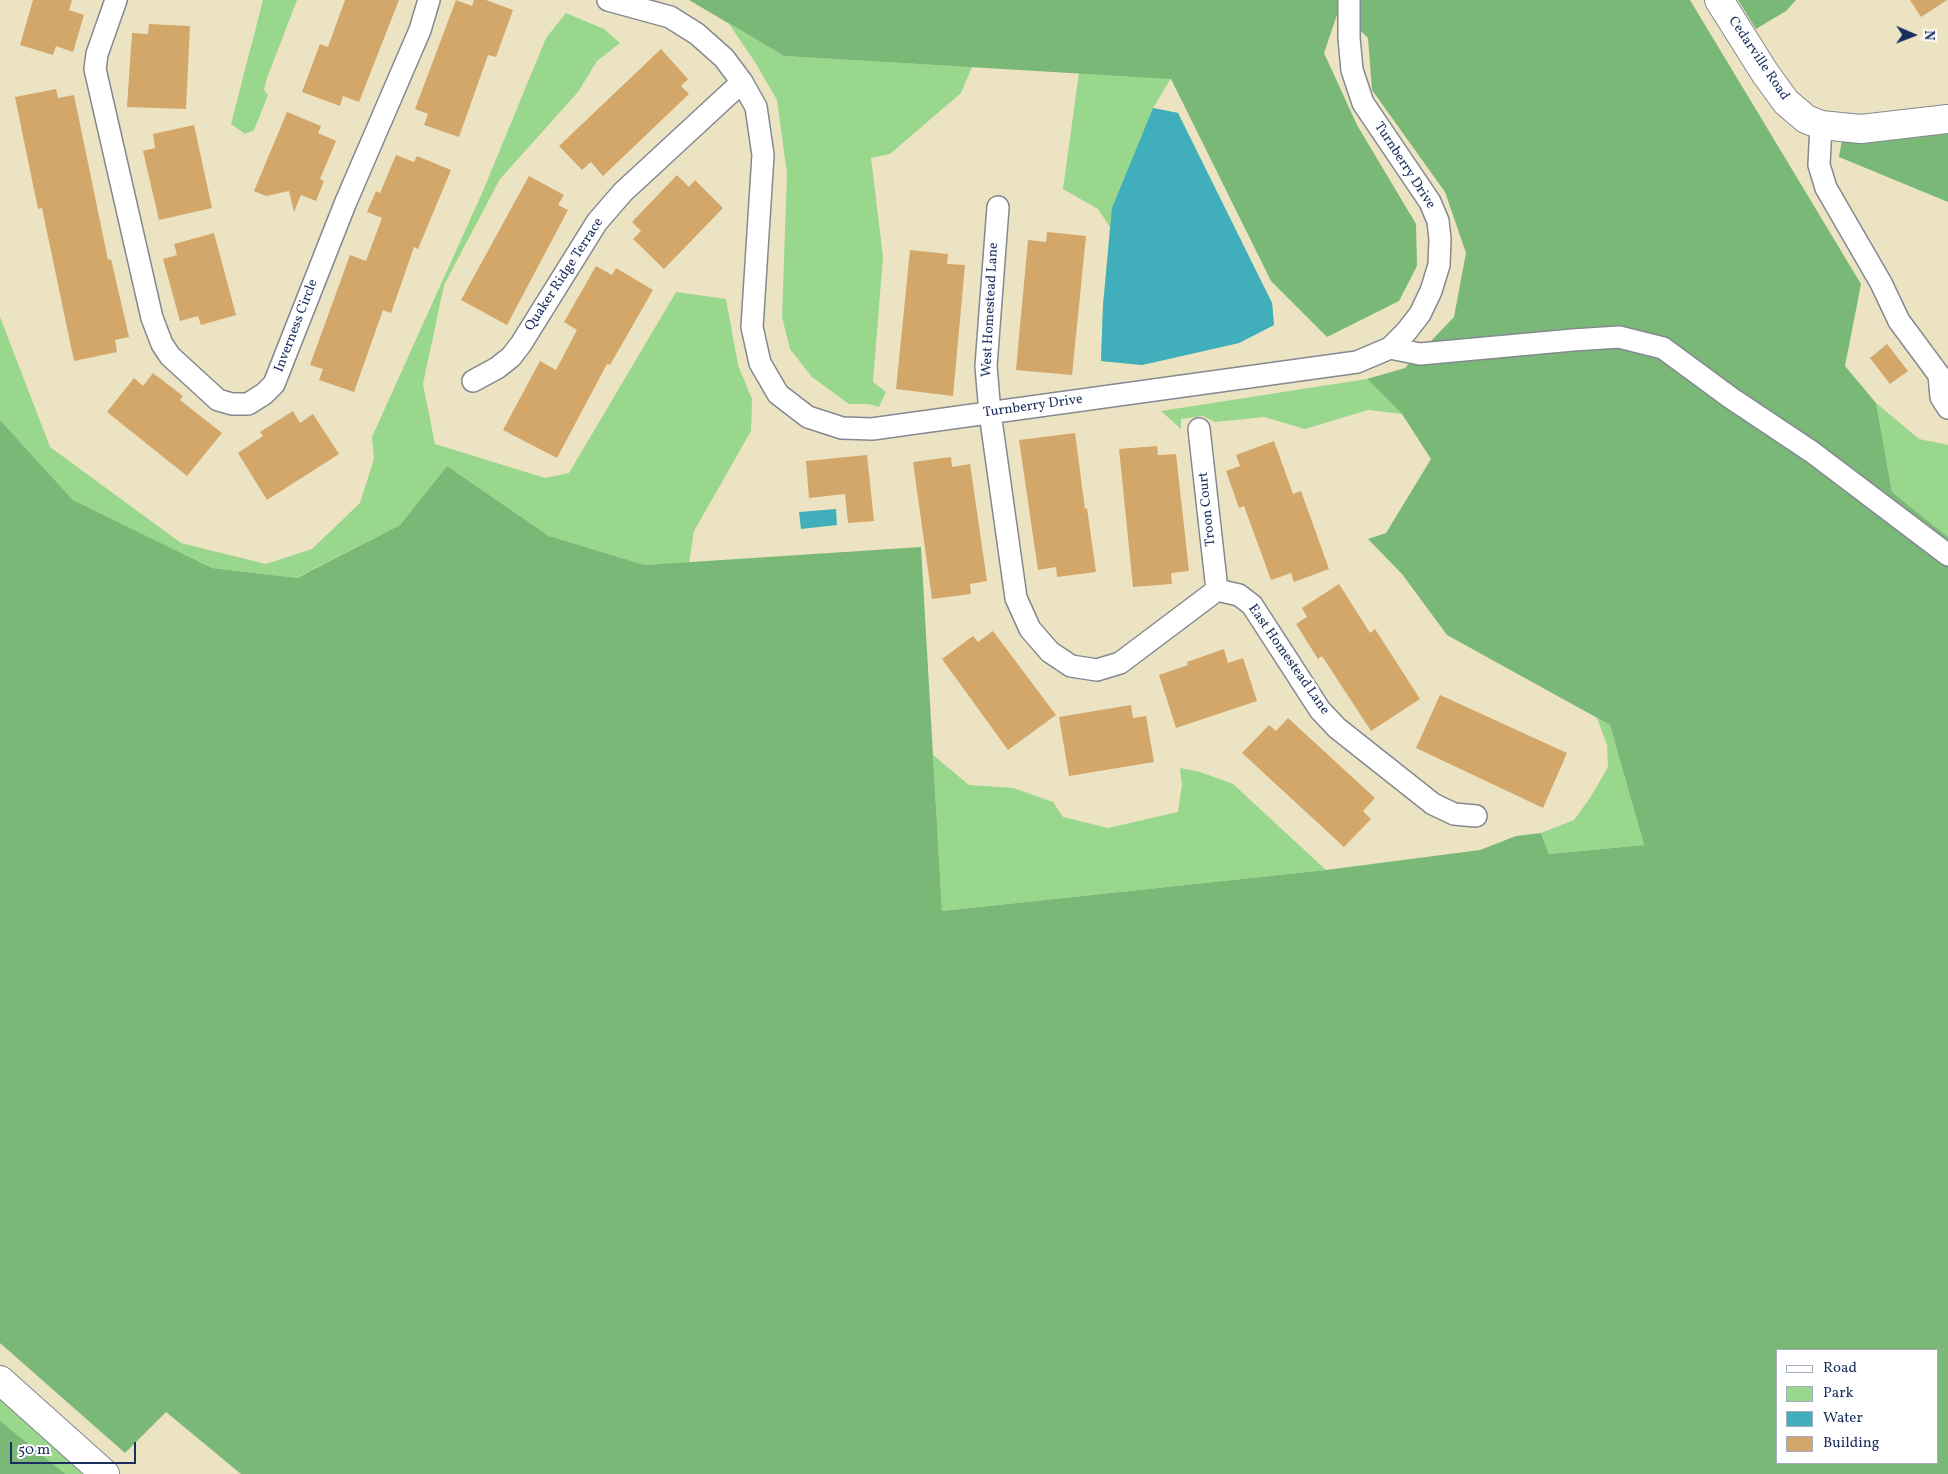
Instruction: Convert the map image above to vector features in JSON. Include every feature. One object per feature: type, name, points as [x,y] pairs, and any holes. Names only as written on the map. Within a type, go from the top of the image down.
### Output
[{"type":"main road","name":"Cedarville Road","points":[[1719,0],[1786,102],[1806,119],[1821,125],[1861,129],[1948,119]]},
{"type":"main road","points":[[0,1380],[105,1474]]},
{"type":"street","name":"Inverness Circle","points":[[116,0],[97,54],[95,69],[152,318],[162,344],[170,356],[218,400],[232,404],[248,404],[264,394],[274,384],[345,204],[420,30],[429,0]]},
{"type":"street","name":"Turnberry Drive","points":[[608,0],[670,17],[697,34],[724,58],[742,82],[756,107],[763,155],[752,327],[760,363],[778,394],[808,417],[842,428],[872,429],[1357,362],[1390,348],[1420,314],[1431,291],[1439,265],[1440,239],[1438,221],[1430,202],[1363,103],[1352,70],[1349,38],[1349,0]]},
{"type":"street","name":"Quaker Ridge Terrace","points":[[473,380],[497,368],[521,344],[597,222],[623,192],[742,82]]},
{"type":"street","points":[[1821,125],[1819,165],[1826,188],[1881,283],[1899,321],[1944,379],[1941,397],[1948,408]]},
{"type":"street","name":"West Homestead Lane","points":[[990,413],[986,348],[998,207]]},
{"type":"street","points":[[1390,348],[1420,354],[1573,340],[1619,338],[1663,348],[1731,398],[1812,452],[1948,555]]},
{"type":"street","points":[[990,413],[1016,598],[1030,629],[1050,652],[1071,666],[1097,670],[1120,663],[1217,590]]},
{"type":"street","name":"Troon Court","points":[[1199,429],[1217,590]]},
{"type":"street","name":"East Homestead Lane","points":[[1217,590],[1239,595],[1252,604],[1320,710],[1337,728],[1433,804],[1454,814],[1476,816]]},
{"type":"green space","points":[[263,0],[297,0],[267,78],[264,90],[268,95],[254,130],[245,134],[231,124]]},
{"type":"green space","points":[[689,0],[1690,0],[1861,284],[1845,366],[1876,403],[1892,492],[1948,537],[1948,1474],[241,1474],[166,1412],[125,1453],[0,1343],[0,420],[73,500],[212,568],[297,578],[400,525],[447,466],[549,536],[645,565],[921,547],[942,911],[1326,870],[1480,850],[1516,836],[1541,833],[1549,854],[1644,845],[1610,725],[1447,635],[1402,574],[1368,539],[1386,533],[1431,459],[1402,414],[1367,379],[1405,368],[1454,317],[1466,253],[1445,192],[1372,90],[1368,38],[1339,9],[1324,53],[1357,125],[1416,224],[1417,266],[1399,301],[1327,337],[1271,281],[1171,79],[784,56]]},
{"type":"green space","points":[[1738,0],[1796,0],[1786,11],[1756,29]]},
{"type":"green space","points":[[566,13],[604,29],[620,43],[597,61],[578,92],[500,179],[444,285],[423,384],[435,444],[545,478],[569,473],[676,292],[726,299],[738,365],[752,399],[751,431],[694,531],[689,563],[645,565],[549,536],[447,466],[400,525],[296,578],[212,568],[73,500],[0,420],[0,317],[50,447],[181,543],[266,564],[312,549],[360,503],[374,459],[372,437],[483,191],[546,38]]},
{"type":"green space","points":[[729,24],[784,56],[972,67],[961,93],[890,154],[871,158],[883,257],[873,382],[886,392],[879,407],[868,404],[849,404],[812,377],[790,349],[782,317],[787,173],[777,100],[755,62]]},
{"type":"green space","points":[[1079,73],[1171,78],[1153,108],[1178,113],[1272,303],[1274,325],[1239,343],[1142,365],[1101,361],[1103,306],[1110,227],[1098,209],[1063,189]]},
{"type":"green space","points":[[1948,133],[1948,202],[1839,157],[1842,140]]},
{"type":"green space","points":[[1367,379],[1402,414],[1368,410],[1305,429],[1264,417],[1215,422],[1203,416],[1181,419],[1181,429],[1161,411]]},
{"type":"green space","points":[[1876,403],[1919,439],[1948,445],[1948,537],[1892,492]]},
{"type":"green space","points":[[1597,718],[1610,725],[1644,845],[1549,854],[1541,833],[1574,820],[1590,798],[1608,767],[1607,745]]},
{"type":"green space","points":[[933,755],[969,785],[1013,788],[1053,802],[1063,817],[1108,828],[1178,812],[1182,785],[1180,768],[1200,772],[1233,784],[1326,870],[942,911]]},
{"type":"green space","points":[[0,1397],[85,1474],[0,1474]]},
{"type":"green space","points":[[0,1421],[65,1474],[0,1474]]},
{"type":"water","points":[[1153,108],[1178,113],[1272,303],[1274,325],[1239,343],[1142,365],[1101,361],[1103,306],[1112,208]]},
{"type":"water","points":[[836,509],[837,525],[801,529],[799,512]]},
{"type":"building","points":[[33,0],[72,0],[69,10],[84,15],[73,52],[56,46],[53,55],[20,45]]},
{"type":"building","points":[[345,0],[399,0],[359,102],[343,96],[340,106],[302,92],[320,44],[328,47]]},
{"type":"building","points":[[456,0],[472,6],[474,0],[486,0],[513,10],[496,57],[488,55],[459,137],[424,125],[428,114],[415,109]]},
{"type":"building","points":[[1910,0],[1947,0],[1921,17]]},
{"type":"building","points":[[149,24],[190,26],[186,109],[127,107],[132,33],[148,34]]},
{"type":"building","points":[[661,49],[688,79],[681,86],[689,94],[603,176],[591,162],[582,170],[559,146]]},
{"type":"building","points":[[56,89],[58,98],[74,95],[108,260],[111,259],[129,337],[115,340],[117,352],[74,361],[42,208],[38,209],[15,97]]},
{"type":"building","points":[[287,112],[321,126],[318,133],[336,141],[320,179],[324,181],[316,201],[301,195],[294,212],[289,191],[266,196],[254,191]]},
{"type":"building","points":[[194,125],[212,208],[159,220],[143,151],[155,148],[153,134]]},
{"type":"building","points":[[396,155],[414,162],[417,156],[451,170],[418,249],[414,247],[391,313],[383,310],[354,392],[319,380],[323,369],[310,365],[350,255],[366,261],[382,218],[367,212],[376,191],[380,193]]},
{"type":"building","points":[[677,175],[689,187],[695,180],[723,208],[664,269],[633,239],[641,231],[632,222]]},
{"type":"building","points":[[529,176],[564,195],[558,205],[568,210],[507,325],[461,300]]},
{"type":"building","points":[[1047,232],[1086,236],[1072,375],[1016,370],[1028,240],[1046,242]]},
{"type":"building","points":[[214,233],[236,315],[201,325],[198,316],[180,321],[163,259],[177,255],[174,244]]},
{"type":"building","points":[[910,250],[948,254],[947,264],[965,265],[953,396],[896,389]]},
{"type":"building","points":[[596,266],[612,275],[616,268],[653,290],[610,365],[607,364],[557,458],[503,430],[540,361],[556,370],[577,330],[564,322]]},
{"type":"building","points":[[1887,344],[1908,371],[1890,384],[1870,358]]},
{"type":"building","points":[[153,373],[183,396],[180,400],[222,433],[187,476],[107,412],[134,378],[143,386]]},
{"type":"building","points":[[293,411],[300,423],[313,414],[339,454],[267,500],[238,453],[263,436],[260,432]]},
{"type":"building","points":[[1075,433],[1096,572],[1057,577],[1056,567],[1038,570],[1019,440]]},
{"type":"building","points":[[1274,441],[1293,494],[1301,491],[1329,569],[1294,582],[1291,573],[1271,580],[1244,506],[1239,508],[1226,471],[1240,466],[1236,455]]},
{"type":"building","points":[[1157,446],[1158,455],[1176,454],[1189,571],[1171,573],[1172,584],[1133,587],[1119,449]]},
{"type":"building","points":[[867,455],[874,521],[848,523],[845,494],[809,498],[806,461]]},
{"type":"building","points":[[951,457],[952,467],[970,464],[987,581],[970,584],[971,594],[932,599],[913,462]]},
{"type":"building","points":[[1339,584],[1370,633],[1375,629],[1420,699],[1371,731],[1322,656],[1318,659],[1296,624],[1307,617],[1302,608]]},
{"type":"building","points":[[993,631],[1056,715],[1008,750],[942,659],[973,636],[978,642]]},
{"type":"building","points":[[1224,649],[1228,663],[1243,658],[1257,701],[1176,728],[1159,675],[1188,665],[1187,662]]},
{"type":"building","points":[[1440,695],[1567,753],[1543,808],[1416,748]]},
{"type":"building","points":[[1131,705],[1133,718],[1146,716],[1154,762],[1069,776],[1059,717]]},
{"type":"building","points":[[1288,718],[1375,798],[1363,811],[1371,819],[1344,847],[1242,753],[1269,725],[1276,731]]}]
